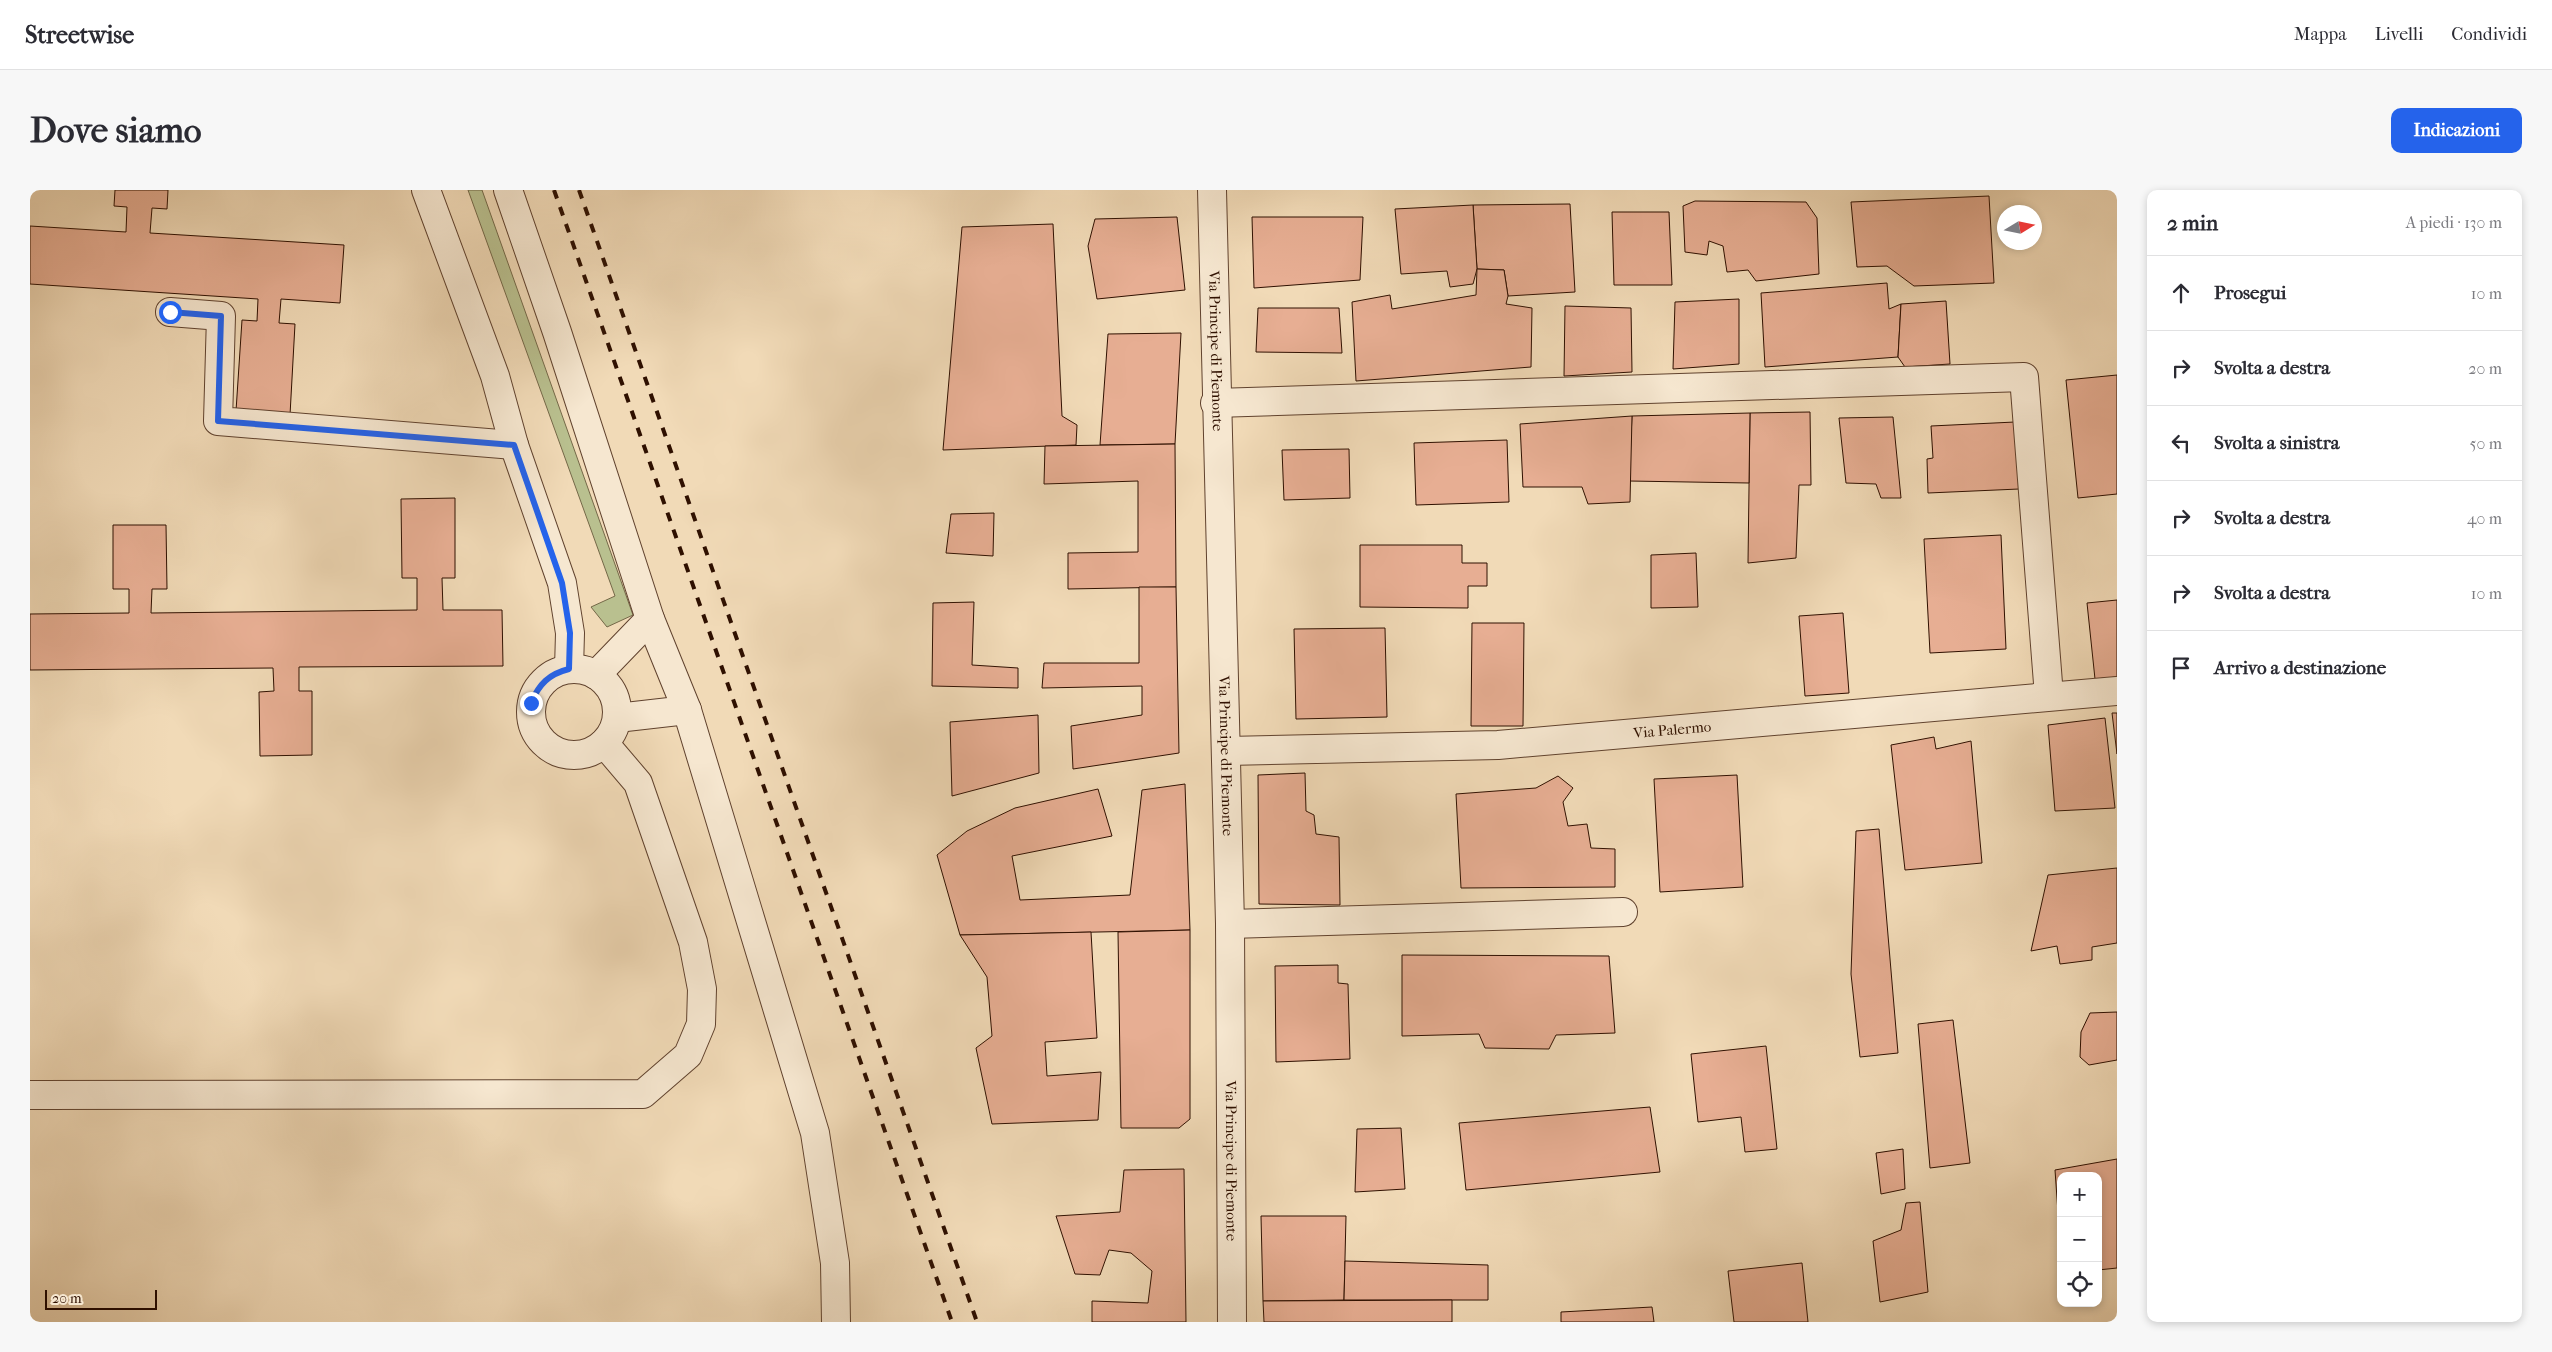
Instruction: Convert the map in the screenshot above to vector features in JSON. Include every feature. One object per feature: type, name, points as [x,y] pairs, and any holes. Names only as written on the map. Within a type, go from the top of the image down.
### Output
[{"type":"street","points":[[426,190],[495,376],[514,445],[562,583],[570,633],[569,669]]},
{"type":"street","points":[[508,190],[557,332],[650,619],[687,710],[815,1134],[835,1263],[836,1322]]},
{"type":"street","name":"Via Principe di Piemonte","points":[[1212,190],[1215,403],[1227,751],[1232,1322]]},
{"type":"street","points":[[170,312],[221,316],[218,421],[514,445]]},
{"type":"street","points":[[1215,403],[2024,377],[2050,696]]},
{"type":"street","points":[[596,675],[650,619]]},
{"type":"street","points":[[569,669],[583,669],[596,675],[613,693],[617,718],[614,727],[604,744],[586,753],[566,754],[553,750],[542,741],[535,730],[531,717],[531,703],[536,690],[544,680],[556,672],[569,669]]},
{"type":"street","name":"Via Palermo","points":[[1227,751],[1498,745],[2117,691]]},
{"type":"street","points":[[617,718],[687,710]]},
{"type":"street","points":[[30,1096],[643,1094],[688,1055],[702,1024],[702,989],[693,942],[638,783],[604,744]]},
{"type":"street","points":[[1230,924],[1623,912]]},
{"type":"green space","points":[[468,190],[482,190],[633,615],[607,627],[591,607],[615,596]]},
{"type":"building","points":[[115,190],[168,190],[167,209],[152,208],[150,233],[344,245],[340,303],[281,299],[279,323],[295,324],[290,415],[236,411],[242,320],[257,321],[258,299],[30,284],[30,226],[126,232],[127,207],[114,206]]},
{"type":"building","points":[[1989,196],[1994,283],[1914,286],[1887,266],[1857,267],[1851,202]]},
{"type":"building","points":[[1695,201],[1806,202],[1817,218],[1819,274],[1756,281],[1748,270],[1727,272],[1723,246],[1709,241],[1707,255],[1685,252],[1683,206]]},
{"type":"building","points":[[1570,204],[1575,292],[1508,296],[1504,270],[1477,269],[1473,205]]},
{"type":"building","points":[[1473,205],[1477,269],[1473,284],[1450,287],[1447,271],[1401,274],[1395,209]]},
{"type":"building","points":[[1612,212],[1669,212],[1672,285],[1614,285]]},
{"type":"building","points":[[1177,217],[1185,290],[1097,299],[1088,246],[1095,219]]},
{"type":"building","points":[[1252,217],[1363,217],[1360,280],[1254,288]]},
{"type":"building","points":[[1053,224],[1062,416],[1077,425],[1076,445],[943,450],[962,227]]},
{"type":"building","points":[[1477,269],[1504,270],[1508,296],[1506,304],[1532,308],[1531,367],[1356,381],[1352,302],[1390,295],[1392,309],[1476,295]]},
{"type":"building","points":[[1887,283],[1889,309],[1901,304],[1898,357],[1765,367],[1761,293]]},
{"type":"building","points":[[1739,299],[1739,364],[1673,369],[1675,302]]},
{"type":"building","points":[[1946,301],[1950,364],[1905,367],[1898,357],[1901,304]]},
{"type":"building","points":[[1565,306],[1631,308],[1632,372],[1564,376]]},
{"type":"building","points":[[1258,308],[1339,308],[1342,353],[1256,352]]},
{"type":"building","points":[[1181,333],[1175,444],[1100,445],[1108,334]]},
{"type":"building","points":[[2117,375],[2117,494],[2078,498],[2066,380]]},
{"type":"building","points":[[1810,412],[1811,485],[1799,485],[1796,558],[1748,563],[1750,413]]},
{"type":"building","points":[[1750,413],[1749,483],[1629,481],[1632,416]]},
{"type":"building","points":[[1632,416],[1630,502],[1588,504],[1582,487],[1523,487],[1520,424]]},
{"type":"building","points":[[1893,417],[1901,498],[1881,498],[1876,484],[1846,483],[1839,418]]},
{"type":"building","points":[[2015,422],[2019,489],[1928,493],[1927,459],[1933,458],[1931,426]]},
{"type":"building","points":[[1507,440],[1509,502],[1416,505],[1414,443]]},
{"type":"building","points":[[1175,444],[1176,587],[1068,589],[1068,553],[1138,552],[1138,481],[1044,484],[1045,446]]},
{"type":"building","points":[[1349,449],[1350,498],[1284,500],[1282,450]]},
{"type":"building","points":[[455,498],[455,578],[442,578],[443,610],[502,610],[503,666],[299,667],[299,691],[312,691],[312,755],[260,756],[259,692],[274,691],[273,668],[30,670],[30,614],[129,613],[129,589],[113,589],[113,525],[166,525],[167,589],[152,589],[151,613],[417,610],[417,578],[402,578],[401,499]]},
{"type":"building","points":[[994,513],[993,556],[946,553],[951,514]]},
{"type":"building","points":[[2001,535],[2006,649],[1930,653],[1924,539]]},
{"type":"building","points":[[1360,545],[1462,545],[1462,563],[1487,563],[1487,586],[1468,586],[1468,608],[1360,607]]},
{"type":"building","points":[[1696,553],[1698,607],[1651,608],[1651,555]]},
{"type":"building","points":[[1139,587],[1176,587],[1179,753],[1073,769],[1071,726],[1142,715],[1142,686],[1042,688],[1044,663],[1139,663]]},
{"type":"building","points":[[2117,600],[2117,677],[2095,679],[2087,603]]},
{"type":"building","points":[[974,602],[972,665],[1018,668],[1018,688],[932,686],[933,603]]},
{"type":"building","points":[[1843,613],[1849,693],[1805,696],[1799,616]]},
{"type":"building","points":[[1472,623],[1524,623],[1523,726],[1471,726]]},
{"type":"building","points":[[1385,628],[1387,717],[1296,719],[1294,629]]},
{"type":"building","points":[[2112,713],[2117,713],[2117,754]]},
{"type":"building","points":[[1038,715],[1039,773],[952,796],[950,722]]},
{"type":"building","points":[[2105,718],[2115,808],[2055,811],[2048,725]]},
{"type":"building","points":[[1934,737],[1936,749],[1971,741],[1982,863],[1905,870],[1891,745]]},
{"type":"building","points":[[1305,773],[1306,811],[1314,815],[1316,834],[1339,837],[1340,905],[1259,904],[1258,775]]},
{"type":"building","points":[[1737,775],[1743,887],[1660,892],[1654,779]]},
{"type":"building","points":[[1558,776],[1573,788],[1563,802],[1568,826],[1587,824],[1591,848],[1615,849],[1615,887],[1461,888],[1456,794],[1536,788]]},
{"type":"building","points":[[1185,784],[1190,930],[960,935],[937,855],[967,831],[1015,808],[1098,789],[1112,836],[1012,856],[1020,900],[1130,895],[1142,790]]},
{"type":"building","points":[[1879,829],[1898,1053],[1860,1057],[1851,974],[1856,831]]},
{"type":"building","points":[[2117,868],[2117,943],[2092,947],[2092,960],[2060,964],[2057,946],[2031,951],[2048,875]]},
{"type":"building","points":[[1190,930],[1190,1119],[1179,1128],[1121,1128],[1118,932]]},
{"type":"building","points":[[1091,932],[1097,1038],[1045,1042],[1047,1076],[1101,1072],[1098,1120],[992,1124],[976,1048],[992,1036],[987,977],[960,935]]},
{"type":"building","points":[[1402,955],[1609,956],[1615,1033],[1556,1035],[1549,1049],[1485,1048],[1479,1034],[1402,1036]]},
{"type":"building","points":[[1338,965],[1338,983],[1348,984],[1350,1059],[1276,1062],[1275,966]]},
{"type":"building","points":[[2117,1012],[2117,1060],[2089,1065],[2080,1057],[2081,1032],[2090,1013]]},
{"type":"building","points":[[1953,1020],[1970,1163],[1930,1168],[1918,1024]]},
{"type":"building","points":[[1766,1046],[1777,1149],[1745,1152],[1741,1117],[1698,1122],[1691,1054]]},
{"type":"building","points":[[1650,1107],[1660,1172],[1466,1190],[1459,1123]]},
{"type":"building","points":[[1401,1128],[1405,1189],[1355,1192],[1357,1129]]},
{"type":"building","points":[[1903,1149],[1905,1189],[1881,1194],[1876,1153]]},
{"type":"building","points":[[2117,1159],[2117,1268],[2102,1270],[2102,1172],[2057,1172],[2057,1198],[2055,1170]]},
{"type":"building","points":[[1184,1169],[1186,1322],[1092,1322],[1092,1301],[1148,1303],[1152,1271],[1131,1253],[1109,1250],[1100,1275],[1075,1274],[1056,1216],[1120,1212],[1124,1170]]},
{"type":"building","points":[[1920,1202],[1928,1292],[1880,1302],[1873,1241],[1901,1230],[1906,1203]]},
{"type":"building","points":[[1261,1216],[1346,1216],[1344,1300],[1263,1301]]},
{"type":"building","points":[[1345,1261],[1488,1265],[1488,1300],[1344,1300]]},
{"type":"building","points":[[1802,1263],[1808,1322],[1734,1322],[1728,1271]]},
{"type":"building","points":[[1452,1300],[1452,1322],[1264,1322],[1263,1301]]},
{"type":"building","points":[[1652,1307],[1654,1322],[1561,1322],[1561,1312]]},
{"type":"railway","points":[[554,190],[952,1322]]},
{"type":"railway","points":[[579,190],[977,1322]]},
{"type":"route","points":[[170,312],[221,316],[218,421],[514,445],[562,583],[570,633],[569,669],[556,672],[544,680],[536,690],[531,703]]}]
